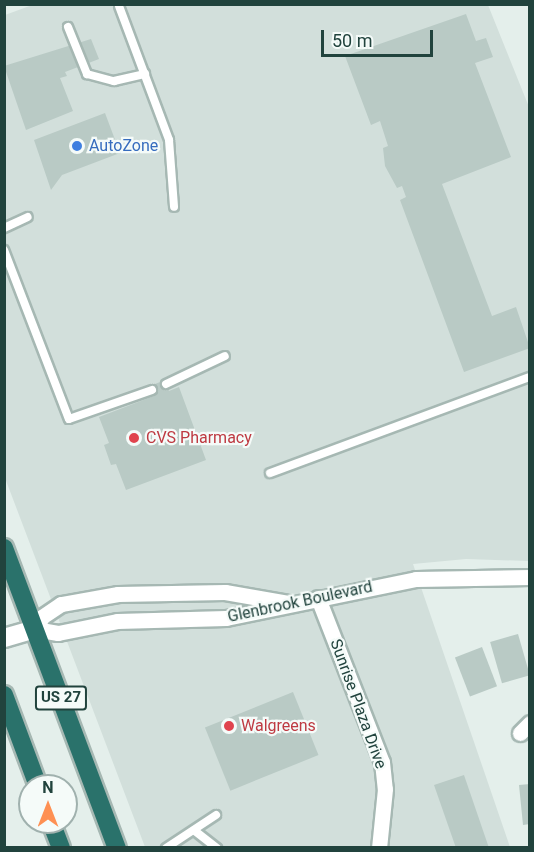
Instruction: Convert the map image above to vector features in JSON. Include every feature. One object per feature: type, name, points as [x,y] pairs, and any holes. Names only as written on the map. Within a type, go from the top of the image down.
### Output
[{"type":"highway","name":"US 27","points":[[4,548],[117,848]]},
{"type":"highway","name":"US 27","points":[[4,695],[34,774]]},
{"type":"main road","points":[[4,638],[35,629]]},
{"type":"street","name":"Glenbrook Boulevard","points":[[35,629],[58,633],[125,620],[226,618],[288,603],[416,579],[530,577]]},
{"type":"street","points":[[35,629],[42,617],[61,604],[118,594],[225,592],[288,603]]},
{"type":"street","name":"Sunrise Plaza Drive","points":[[318,598],[382,762],[385,789],[379,848]]},
{"type":"lane","points":[[119,6],[169,140],[174,207]]},
{"type":"lane","points":[[68,27],[87,74],[114,81],[145,74]]},
{"type":"lane","points":[[4,228],[28,217]]},
{"type":"lane","points":[[4,250],[69,419],[152,390]]},
{"type":"lane","points":[[166,384],[199,372],[206,363],[225,356]]},
{"type":"lane","points":[[270,473],[530,377]]},
{"type":"lane","points":[[166,848],[216,815]]},
{"type":"lane","points":[[195,831],[217,848]]},
{"type":"shaded area","points":[[35,4],[488,5],[529,107],[529,561],[466,559],[413,564],[510,847],[145,847],[5,478],[5,15]]},
{"type":"building","points":[[466,14],[476,41],[486,38],[493,57],[475,63],[511,157],[442,184],[492,316],[516,307],[530,348],[464,372],[400,200],[406,197],[402,186],[397,188],[385,166],[383,148],[388,146],[380,121],[371,125],[345,56]]},
{"type":"building","points":[[91,39],[99,59],[65,72],[67,76],[60,78],[73,111],[26,130],[4,66]]},
{"type":"building","name":"AutoZone","points":[[105,113],[120,153],[62,175],[51,190],[34,140]]},
{"type":"building","name":"CVS Pharmacy","points":[[165,380],[169,391],[179,387],[206,460],[126,490],[116,464],[111,465],[104,445],[109,443],[99,417],[154,396],[150,386]]},
{"type":"building","points":[[518,634],[530,675],[502,683],[490,642]]},
{"type":"building","points":[[482,647],[497,686],[470,697],[455,657]]},
{"type":"building","name":"Walgreens","points":[[293,692],[318,755],[230,791],[205,728]]},
{"type":"building","points":[[464,775],[489,848],[456,848],[434,785]]},
{"type":"building","points":[[530,784],[530,824],[523,825],[519,785]]},
{"type":"place","name":"AutoZone","points":[[77,146]]},
{"type":"place","name":"CVS Pharmacy","points":[[134,438]]},
{"type":"place","name":"Walgreens","points":[[229,726]]}]
